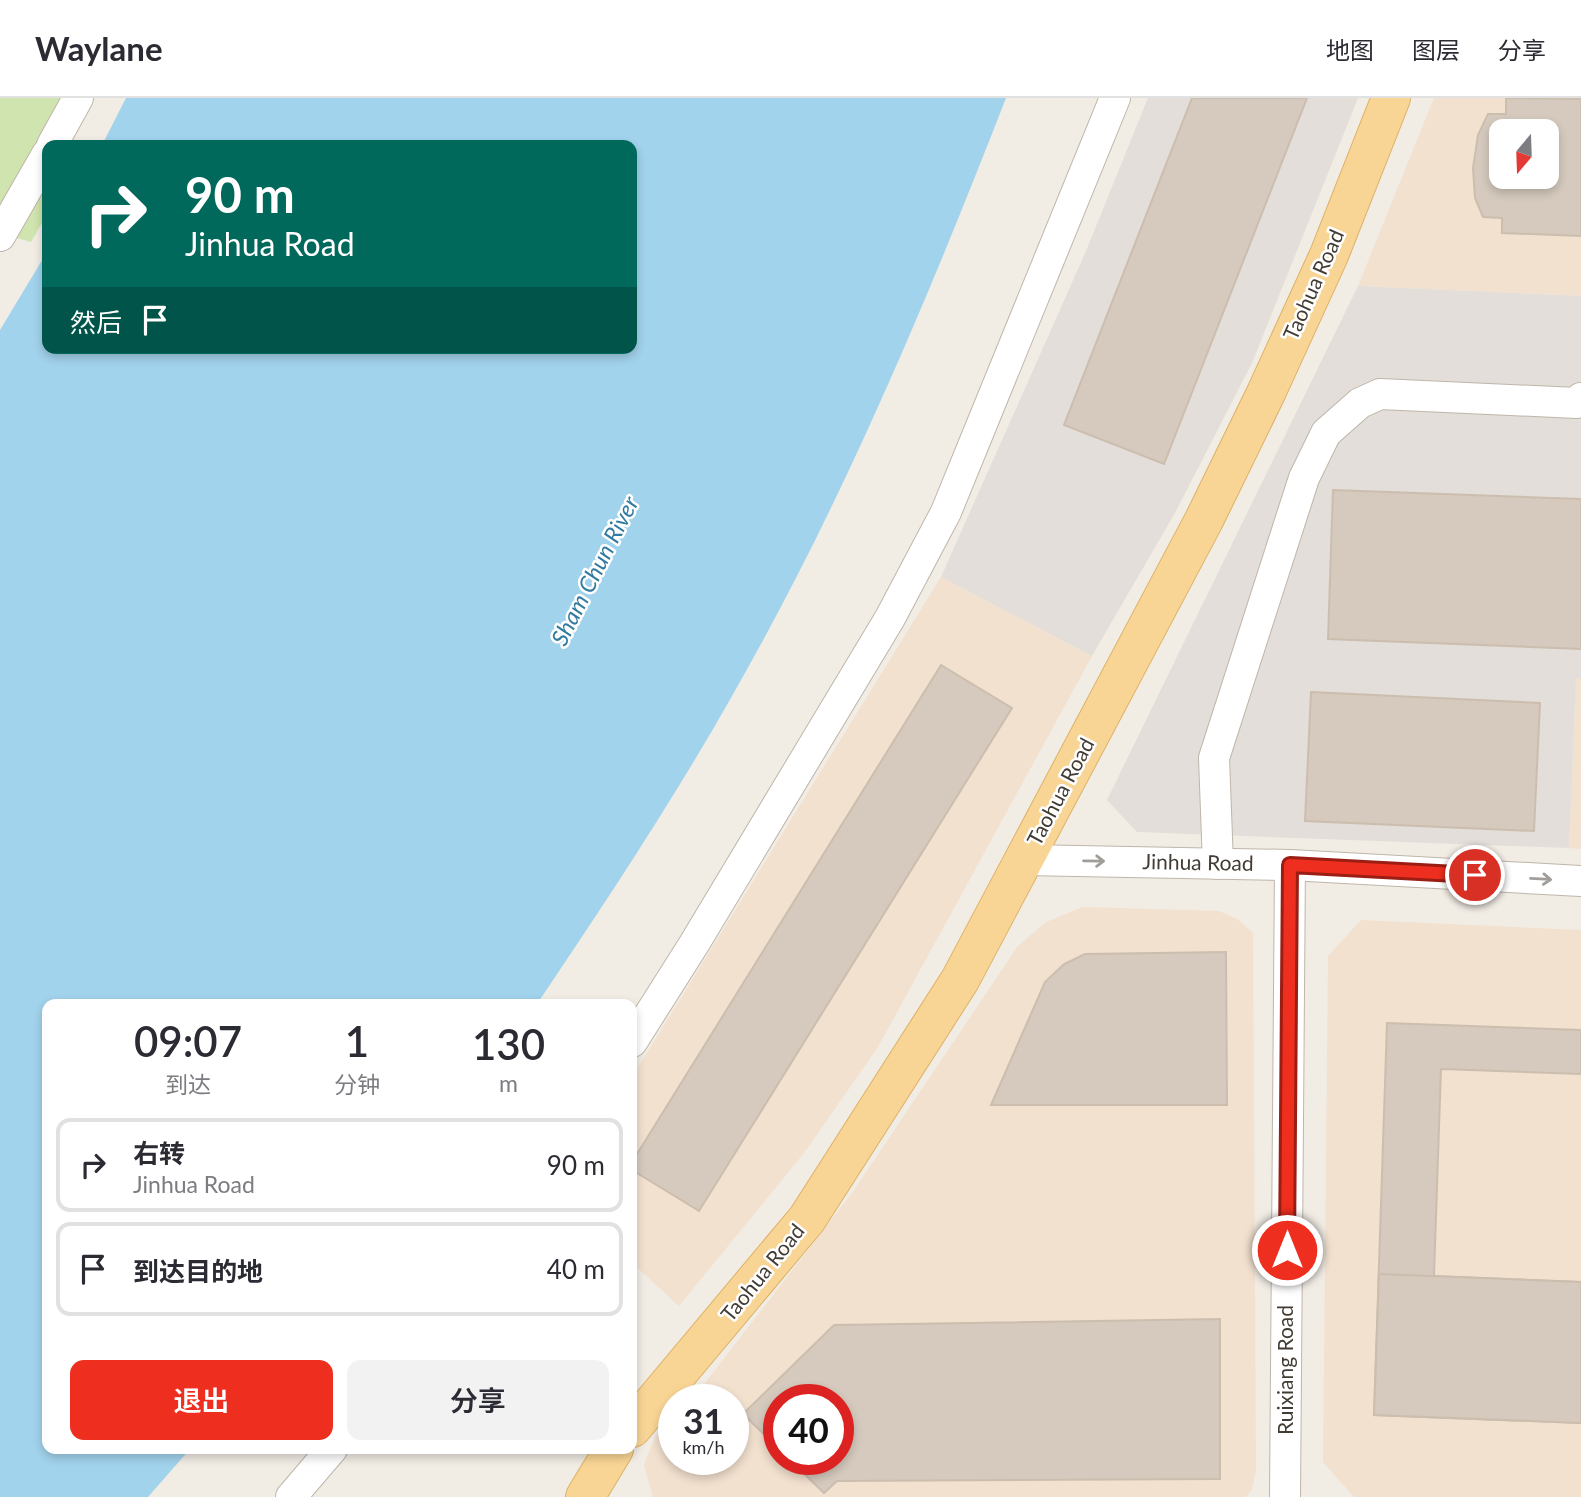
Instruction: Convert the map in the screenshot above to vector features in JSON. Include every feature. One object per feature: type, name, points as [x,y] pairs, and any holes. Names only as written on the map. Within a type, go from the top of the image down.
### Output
[{"type":"main road","name":"Taohua Road","points":[[637,1422],[807,1219],[953,991],[1204,520],[1329,255],[1391,98]]},
{"type":"main road","points":[[585,1497],[611,1454]]},
{"type":"street","points":[[55,140],[78,98]]},
{"type":"street","points":[[637,1034],[890,618],[946,512],[1115,98]]},
{"type":"street","points":[[0,236],[42,163]]},
{"type":"street","points":[[1218,864],[1214,758],[1304,478],[1326,433],[1360,403],[1380,394],[1577,403],[1581,398]]},
{"type":"street","name":"Jinhua Road","points":[[1025,860],[1290,865],[1581,881]]},
{"type":"street","name":"Ruixiang Road","points":[[1285,1497],[1290,865]]},
{"type":"street","points":[[291,1497],[328,1454]]},
{"type":"shaded area","points":[[1148,98],[1358,98],[1252,363],[1176,511],[1092,656],[941,577],[1086,251]]},
{"type":"shaded area","points":[[1434,98],[1581,98],[1581,296],[1358,286]]},
{"type":"shaded area","points":[[1358,286],[1581,296],[1581,678],[1576,678],[1569,848],[1137,832],[1107,800]]},
{"type":"shaded area","points":[[941,577],[1092,656],[878,1047],[804,1153],[679,1306],[637,1268],[637,1069]]},
{"type":"shaded area","points":[[1576,678],[1581,678],[1581,849],[1569,848]]},
{"type":"shaded area","points":[[1083,907],[1219,911],[1237,919],[1253,933],[1256,1471],[1252,1489],[1246,1497],[653,1497],[644,1465],[658,1434],[658,1475],[749,1475],[749,1384],[704,1384],[852,1193],[1018,946],[1046,922]]},
{"type":"shaded area","points":[[1361,920],[1581,930],[1581,1497],[1354,1497],[1323,1462],[1328,956]]},
{"type":"green space","points":[[0,98],[78,98],[50,140],[42,140],[42,223],[31,242],[0,233]]},
{"type":"water","name":"Sham Chun River","points":[[126,98],[1006,98],[913,326],[810,551],[772,624],[686,775],[540,999],[42,999],[42,1454],[186,1454],[148,1497],[0,1497],[0,330],[42,260],[42,354],[637,354],[637,140],[105,140]]},
{"type":"building","points":[[1192,98],[1307,98],[1164,464],[1064,425]]},
{"type":"building","points":[[1506,98],[1581,99],[1581,236],[1502,233],[1502,218],[1483,217],[1475,198],[1473,168],[1478,135],[1488,114],[1506,114]]},
{"type":"building","points":[[1333,490],[1581,499],[1581,649],[1328,639]]},
{"type":"building","points":[[941,665],[1012,708],[699,1211],[637,1173],[637,1154]]},
{"type":"building","points":[[1311,692],[1540,703],[1534,831],[1305,821]]},
{"type":"building","points":[[1226,952],[1227,1105],[991,1105],[1045,982],[1064,964],[1085,954]]},
{"type":"building","points":[[1387,1023],[1581,1030],[1581,1074],[1441,1069],[1434,1276],[1581,1282],[1581,1423],[1374,1415]]},
{"type":"building","points":[[1379,1274],[1581,1282],[1581,1423],[1374,1415]]},
{"type":"building","points":[[1220,1319],[1220,1479],[837,1481],[824,1493],[805,1475],[854,1475],[854,1384],[774,1384],[834,1325]]},
{"type":"building","points":[[763,1394],[763,1433],[749,1420],[749,1408]]},
{"type":"route","points":[[1287,1250],[1290,865],[1475,875]]}]
